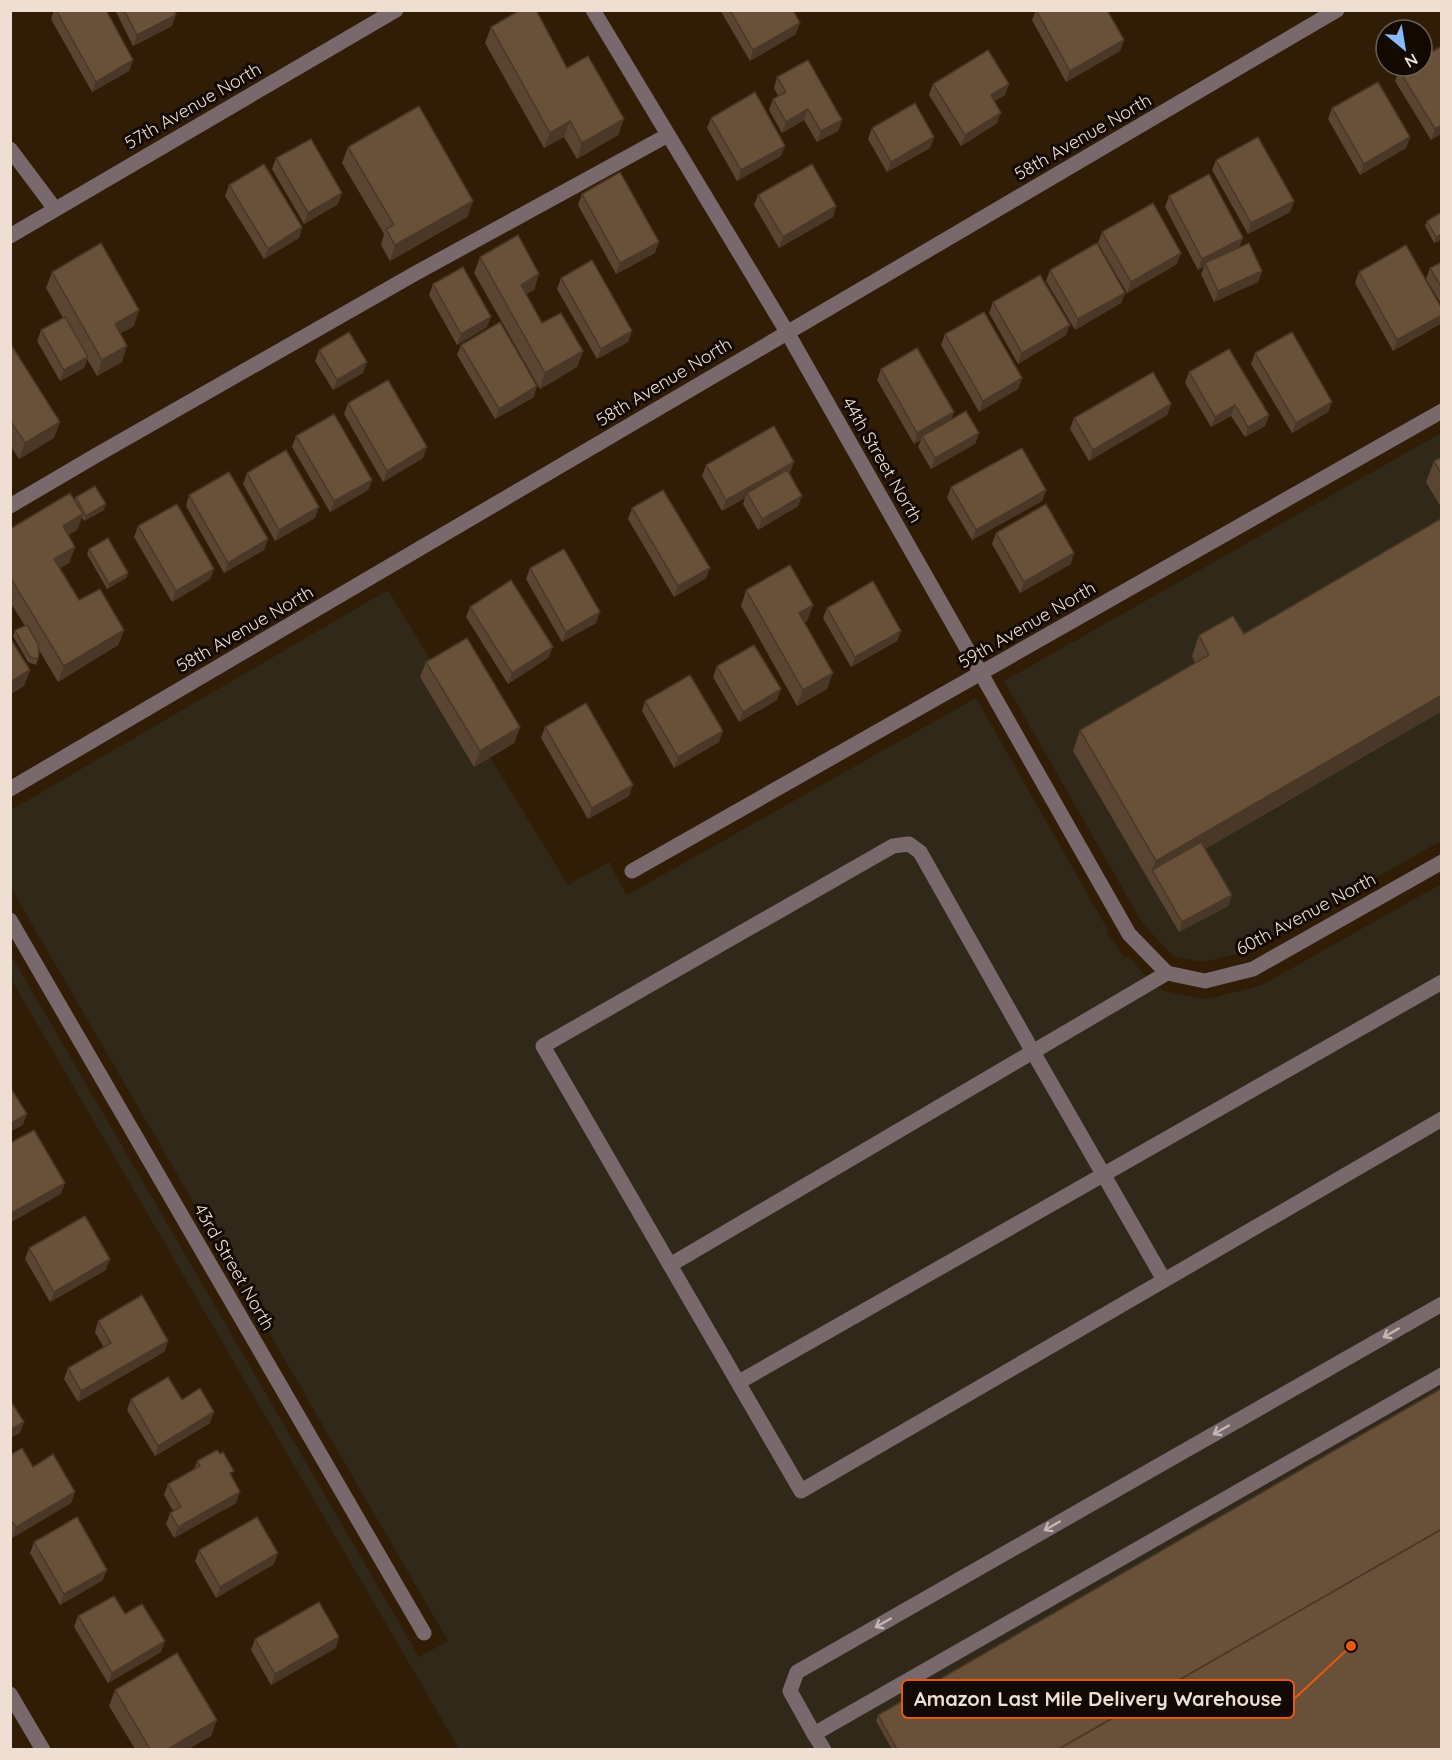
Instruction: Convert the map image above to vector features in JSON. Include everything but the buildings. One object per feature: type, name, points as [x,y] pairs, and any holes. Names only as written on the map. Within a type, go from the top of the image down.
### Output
[{"type":"street","name":"57th Avenue North","points":[[10,236],[396,10]]},
{"type":"street","name":"44th Street North","points":[[593,10],[787,332],[1129,934],[1167,974]]},
{"type":"street","name":"58th Avenue North","points":[[10,789],[1337,10]]},
{"type":"street","points":[[10,506],[416,273],[668,135]]},
{"type":"street","points":[[10,149],[56,209]]},
{"type":"street","name":"59th Avenue North","points":[[632,871],[1442,411]]},
{"type":"street","points":[[1164,1281],[921,852],[909,844],[893,846],[543,1046],[801,1491],[1164,1281],[1442,1119]]},
{"type":"street","name":"60th Avenue North","points":[[1167,974],[1205,981],[1253,969],[1442,862]]},
{"type":"street","name":"43rd Street North","points":[[10,920],[424,1633]]},
{"type":"street","points":[[670,1265],[1167,974]]},
{"type":"street","points":[[739,1382],[1442,982]]},
{"type":"street","points":[[824,1749],[790,1691],[797,1672],[1442,1304]]},
{"type":"street","points":[[814,1734],[1442,1375]]},
{"type":"street","points":[[10,1694],[43,1749]]},
{"type":"shaded area","points":[[1441,433],[1441,841],[1245,952],[1203,962],[1174,957],[1143,924],[1004,681]]},
{"type":"shaded area","points":[[388,590],[568,885],[735,791],[609,863],[627,895],[976,698],[1108,930],[1106,933],[1124,958],[1128,956],[1155,986],[1165,991],[1204,999],[1262,985],[1441,884],[1441,1749],[459,1749],[11,979],[10,953],[419,1657],[448,1641],[11,888],[11,810]]},
{"type":"place","name":"Amazon Last Mile Delivery Warehouse","points":[[1351,1646]]}]
